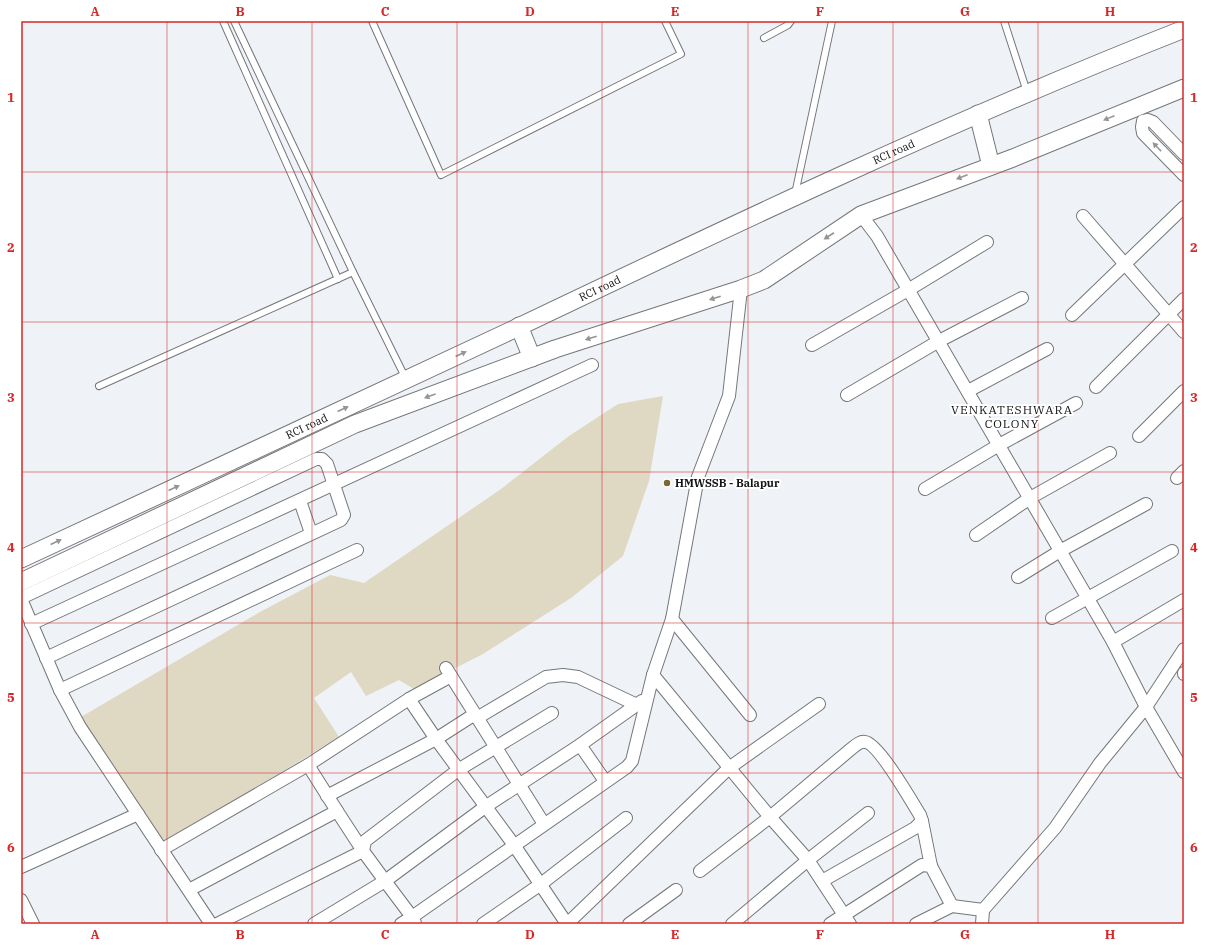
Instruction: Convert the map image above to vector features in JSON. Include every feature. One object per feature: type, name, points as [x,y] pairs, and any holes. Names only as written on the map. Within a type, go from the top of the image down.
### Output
[{"type":"main road","name":"RCI road","points":[[21,559],[406,380],[795,196],[1027,92],[1184,29]]},
{"type":"main road","points":[[21,582],[354,424],[532,358],[741,289],[764,280],[861,215],[991,166],[1138,115],[1184,88]]},
{"type":"main road","points":[[978,114],[991,166]]},
{"type":"main road","points":[[519,326],[532,358]]},
{"type":"street","points":[[1138,115],[1153,122],[1184,154]]},
{"type":"street","points":[[1138,115],[1143,133],[1184,175]]},
{"type":"street","points":[[1072,315],[1184,208]]},
{"type":"street","points":[[861,215],[877,236],[999,444],[1113,642],[1146,707],[1184,772]]},
{"type":"street","points":[[1083,216],[1124,265],[1184,332]]},
{"type":"street","points":[[812,345],[908,290],[987,242]]},
{"type":"street","points":[[401,924],[414,921],[514,845],[605,782],[632,761],[653,675],[672,619],[698,477],[730,396],[741,289]]},
{"type":"street","points":[[847,394],[939,341],[1022,298]]},
{"type":"street","points":[[1096,387],[1184,299]]},
{"type":"street","points":[[968,391],[1047,349]]},
{"type":"street","points":[[31,624],[592,365]]},
{"type":"street","points":[[1139,436],[1184,391]]},
{"type":"street","points":[[925,490],[999,444],[1076,403]]},
{"type":"street","points":[[976,535],[1030,498],[1110,453]]},
{"type":"street","points":[[46,658],[341,520],[344,515],[335,484],[327,464],[322,459],[316,458],[21,598],[31,624],[60,690],[80,727],[212,924]]},
{"type":"street","points":[[300,501],[311,534]]},
{"type":"street","points":[[1018,577],[1060,551],[1146,504]]},
{"type":"street","points":[[60,690],[357,550]]},
{"type":"street","points":[[1052,618],[1087,597],[1172,551]]},
{"type":"street","points":[[1113,642],[1184,600]]},
{"type":"street","points":[[672,619],[750,715]]},
{"type":"street","points":[[982,924],[983,910],[1055,828],[1100,763],[1146,707],[1184,649]]},
{"type":"street","points":[[161,850],[308,765],[449,672],[544,824]]},
{"type":"street","points":[[327,796],[436,739],[546,677],[562,675],[578,677],[637,705]]},
{"type":"street","points":[[653,675],[770,817],[808,860],[847,920]]},
{"type":"street","points":[[314,924],[385,881],[486,807],[580,745],[648,697]]},
{"type":"street","points":[[409,699],[458,770],[514,845],[567,924],[729,768],[819,704]]},
{"type":"street","points":[[217,924],[362,851],[365,841],[458,770],[552,712]]},
{"type":"street","points":[[700,871],[770,817],[851,749],[860,742],[865,742],[872,744],[884,759],[920,815],[931,866],[952,906]]},
{"type":"street","points":[[580,745],[605,782]]},
{"type":"street","points":[[308,765],[362,851],[414,921]]},
{"type":"street","points":[[190,890],[337,811]]},
{"type":"street","points":[[732,924],[808,860],[868,813]]},
{"type":"street","points":[[21,867],[138,814]]},
{"type":"street","points":[[483,924],[541,884],[626,818]]},
{"type":"street","points":[[822,881],[915,828],[922,822]]},
{"type":"street","points":[[830,924],[847,920],[922,864],[931,866]]},
{"type":"street","points":[[629,924],[676,890]]},
{"type":"street","points":[[21,900],[33,924]]},
{"type":"street","points":[[916,924],[952,906],[983,910]]},
{"type":"lane","points":[[223,21],[338,279]]},
{"type":"lane","points":[[234,21],[406,380]]},
{"type":"lane","points":[[372,21],[440,175],[681,54],[665,21]]},
{"type":"lane","points":[[764,38],[788,25],[790,21]]},
{"type":"lane","points":[[795,196],[832,21]]},
{"type":"lane","points":[[1004,21],[1027,92]]},
{"type":"lane","points":[[99,386],[353,272]]},
{"type":"shaded area","points":[[663,396],[649,481],[623,556],[571,598],[483,654],[414,689],[399,680],[366,696],[351,672],[314,698],[339,737],[165,843],[81,717],[260,612],[330,575],[364,583],[501,489],[569,436],[618,404]]},
{"type":"place","name":"HMWSSB - Balapur","points":[[667,483]]},
{"type":"district","name":"VENKATESHWARA COLONY","points":[[1012,416]]}]
